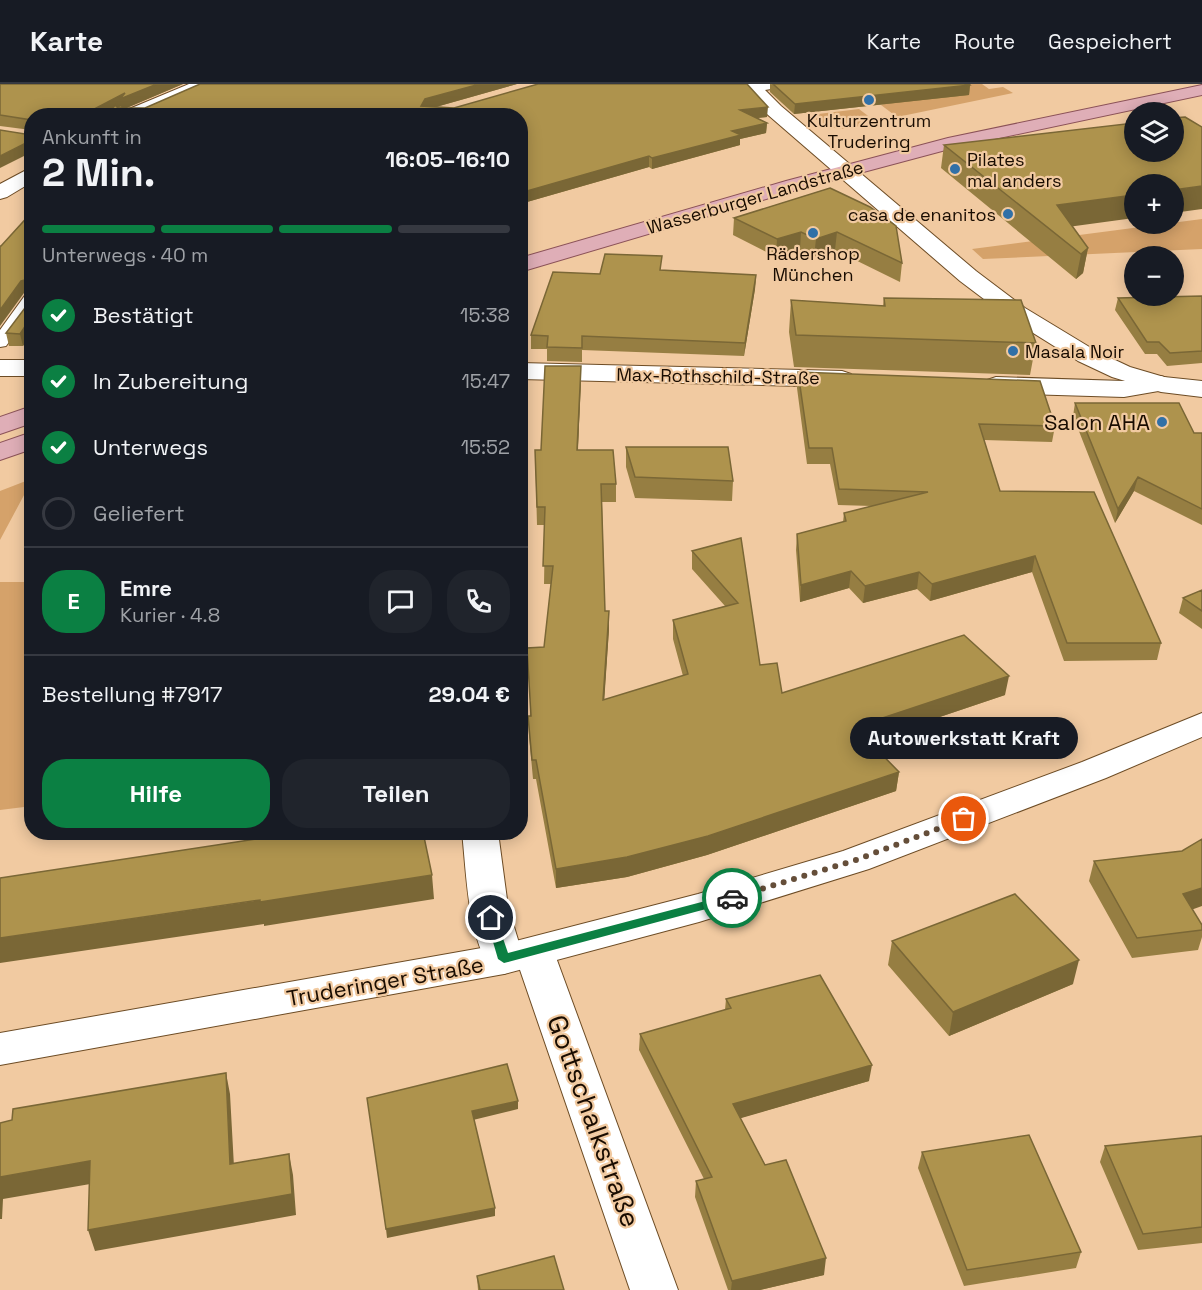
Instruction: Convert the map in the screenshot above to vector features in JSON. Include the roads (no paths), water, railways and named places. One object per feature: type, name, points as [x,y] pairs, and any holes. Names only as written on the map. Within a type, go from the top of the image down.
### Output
[{"type":"main road","points":[[1057,102],[1154,84]]},
{"type":"main road","name":"Wasserburger Landstraße","points":[[528,262],[847,160],[994,133],[1202,90]]},
{"type":"main road","points":[[931,129],[1022,109]]},
{"type":"main road","name":"Wasserburger Landstraße","points":[[805,160],[828,154]]},
{"type":"main road","points":[[0,426],[24,417]]},
{"type":"main road","points":[[0,452],[24,443]]},
{"type":"street","points":[[148,108],[204,84]]},
{"type":"street","points":[[750,85],[774,110],[828,154],[847,160],[968,276],[1017,313],[1087,356],[1121,372],[1161,384],[1202,389]]},
{"type":"street","points":[[0,193],[24,178]]},
{"type":"street","points":[[0,368],[24,368]]},
{"type":"street","name":"Max-Rothschild-Straße","points":[[528,371],[867,380]]},
{"type":"street","points":[[978,384],[1124,389],[1161,384]]},
{"type":"street","name":"Truderinger Straße","points":[[0,1048],[519,955],[699,908],[856,860],[1094,770],[1202,724]]},
{"type":"street","name":"Gottschalkstraße","points":[[481,840],[489,907],[519,955],[654,1290]]},
{"type":"lane","points":[[750,85],[776,84]]},
{"type":"lane","points":[[0,342],[24,309]]},
{"type":"place","name":"Kulturzentrum Trudering","points":[[869,100]]},
{"type":"place","name":"Pilates mal anders","points":[[955,169]]},
{"type":"place","name":"casa de enanitos","points":[[1008,214]]},
{"type":"place","name":"Rädershop München","points":[[813,233]]},
{"type":"place","name":"Masala Noir","points":[[1013,351]]},
{"type":"place","name":"Salon AHA","points":[[1162,422]]},
{"type":"place","name":"Autowerkstatt Kraft","points":[[964,819]]}]
